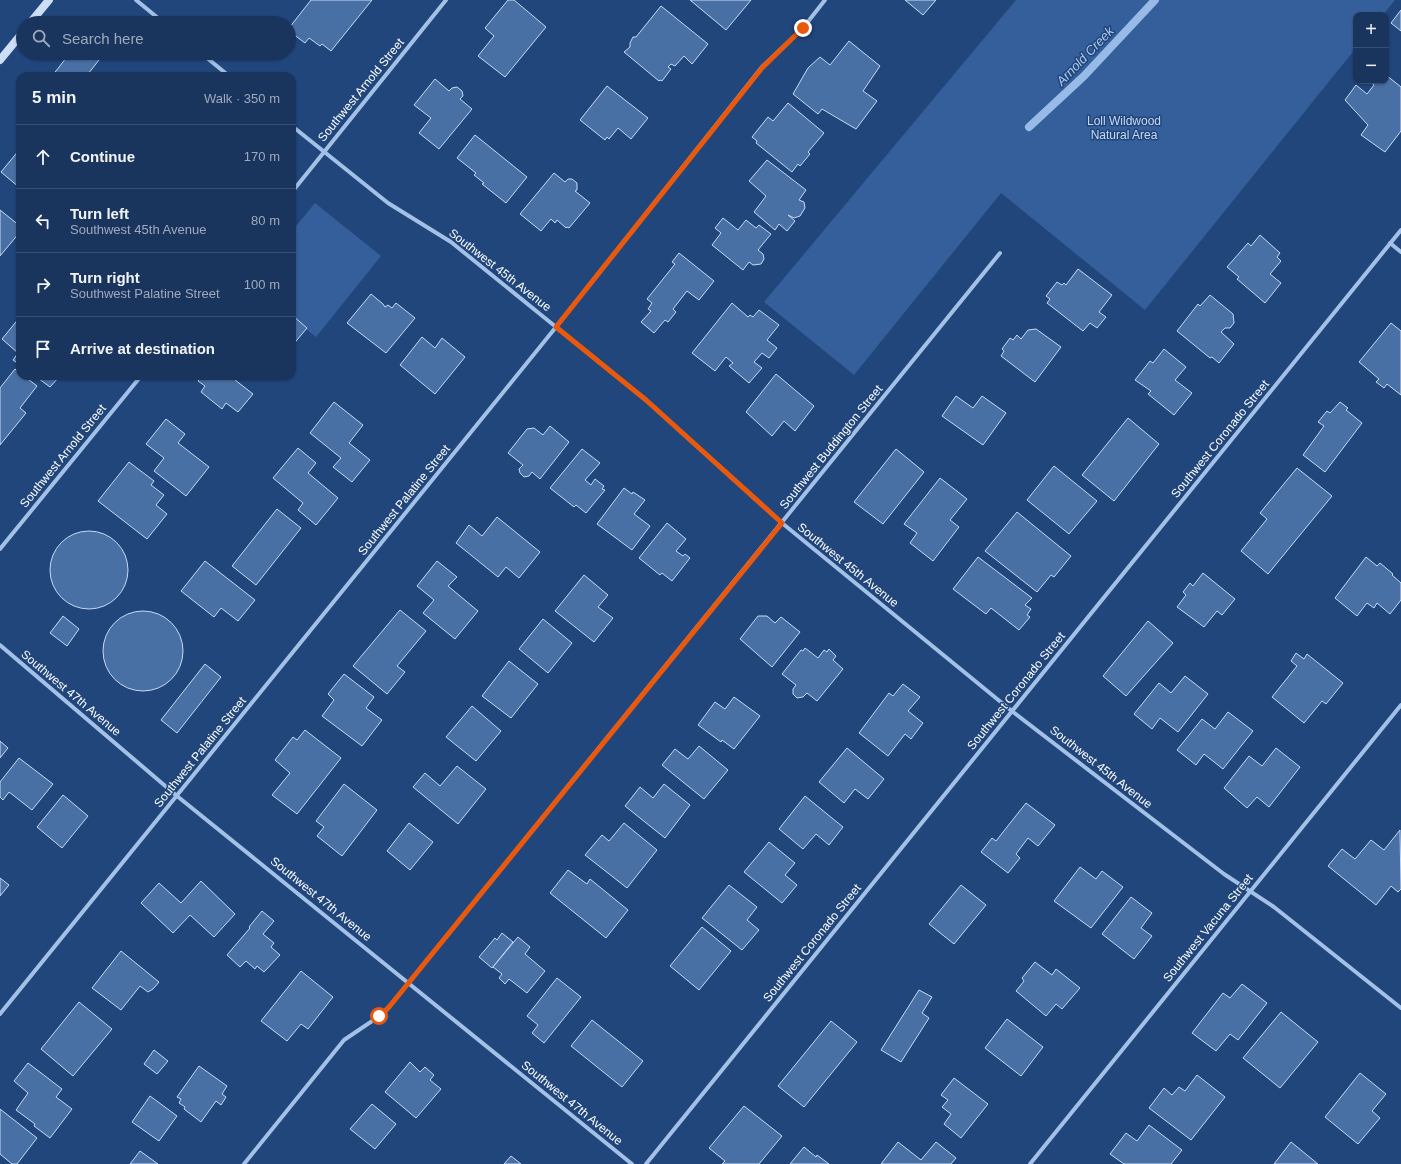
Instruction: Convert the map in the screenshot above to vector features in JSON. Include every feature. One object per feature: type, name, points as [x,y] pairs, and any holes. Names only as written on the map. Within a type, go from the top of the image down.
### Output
[{"type":"street","points":[[36,16],[49,0]]},
{"type":"street","points":[[136,0],[155,16]]},
{"type":"street","name":"Southwest Arnold Street","points":[[296,187],[446,0]]},
{"type":"street","name":"Southwest Palatine Street","points":[[0,1014],[556,327],[762,68],[803,28],[825,0]]},
{"type":"street","points":[[0,60],[16,41]]},
{"type":"street","points":[[210,60],[224,72]]},
{"type":"street","name":"Southwest 45th Avenue","points":[[296,129],[388,203],[451,242],[646,400],[782,523],[1012,712],[1224,874],[1274,907],[1401,1008]]},
{"type":"street","name":"Southwest Coronado Street","points":[[646,1164],[1401,230]]},
{"type":"street","points":[[1390,243],[1401,252]]},
{"type":"street","name":"Southwest Buddington Street","points":[[244,1164],[344,1040],[384,1013],[409,983],[1000,253]]},
{"type":"street","name":"Southwest Arnold Street","points":[[0,549],[138,380]]},
{"type":"street","name":"Southwest 47th Avenue","points":[[0,645],[177,796],[632,1164]]},
{"type":"street","name":"Southwest Vacuna Street","points":[[1030,1164],[1401,705]]},
{"type":"green space","name":"Loll Wildwood Natural Area","points":[[1016,0],[1395,0],[1385,12],[1353,12],[1353,52],[1145,310],[1001,193],[854,375],[764,302]]},
{"type":"green space","points":[[315,203],[381,256],[316,337],[296,321],[296,226]]},
{"type":"building","points":[[311,0],[372,0],[331,51],[322,44],[320,46],[309,38],[305,43],[296,36],[296,19]]},
{"type":"building","points":[[508,0],[514,0],[546,27],[505,77],[478,56],[494,36],[485,28]]},
{"type":"building","points":[[690,0],[751,0],[726,30]]},
{"type":"building","points":[[905,0],[936,0],[923,15]]},
{"type":"building","points":[[661,6],[708,44],[692,64],[684,56],[675,66],[671,64],[668,67],[671,69],[662,81],[659,81],[624,52],[630,47],[633,37],[636,37]]},
{"type":"building","points":[[1401,10],[1401,31],[1391,23]]},
{"type":"building","points":[[849,41],[880,66],[863,91],[877,101],[856,129],[822,109],[818,114],[793,94],[808,68],[820,57],[830,65]]},
{"type":"building","points":[[65,60],[99,60],[90,72],[55,72]]},
{"type":"building","points":[[1389,77],[1401,87],[1401,131],[1385,152],[1361,135],[1368,125],[1345,100],[1356,85],[1367,94],[1374,85],[1373,84],[1389,84]]},
{"type":"building","points":[[435,79],[449,91],[452,88],[457,87],[462,91],[463,96],[460,99],[472,109],[439,149],[419,133],[431,118],[414,105]]},
{"type":"building","points":[[607,86],[648,118],[631,139],[618,128],[609,139],[607,137],[605,140],[580,120]]},
{"type":"building","points":[[788,103],[824,133],[808,152],[810,154],[800,166],[798,164],[792,172],[756,143],[757,141],[752,137],[768,117],[773,121]]},
{"type":"building","points":[[475,135],[527,177],[506,203],[482,184],[484,183],[474,175],[476,173],[457,158]]},
{"type":"building","points":[[16,154],[16,185],[1,172]]},
{"type":"building","points":[[767,160],[806,190],[799,200],[804,202],[805,208],[800,216],[794,218],[788,215],[795,221],[787,231],[779,224],[775,230],[754,212],[766,196],[749,181]]},
{"type":"building","points":[[554,173],[565,182],[568,179],[572,179],[577,183],[577,190],[575,191],[590,203],[569,228],[566,228],[557,220],[555,223],[551,219],[541,231],[520,214]]},
{"type":"building","points":[[0,210],[16,223],[16,237],[0,256]]},
{"type":"building","points":[[723,218],[738,230],[746,220],[756,228],[759,225],[771,234],[758,250],[763,254],[764,259],[761,264],[753,265],[749,262],[743,270],[712,245],[721,233],[715,228]]},
{"type":"building","points":[[1260,235],[1280,253],[1277,257],[1281,261],[1270,274],[1281,283],[1265,303],[1237,279],[1239,277],[1227,267],[1248,243],[1251,246]]},
{"type":"building","points":[[679,253],[714,281],[699,300],[687,291],[673,309],[676,312],[668,322],[665,320],[654,333],[641,322],[651,311],[648,309],[652,303],[647,299],[675,264],[672,262]]},
{"type":"building","points":[[1078,269],[1112,295],[1099,312],[1106,317],[1097,328],[1090,323],[1083,331],[1047,303],[1050,299],[1046,296],[1057,282],[1062,285],[1064,283],[1066,285]]},
{"type":"building","points":[[371,294],[385,307],[388,305],[392,308],[396,303],[415,318],[386,353],[347,323]]},
{"type":"building","points":[[1210,295],[1233,314],[1234,323],[1230,328],[1225,328],[1221,332],[1234,344],[1219,363],[1212,357],[1210,358],[1177,331],[1198,304],[1200,306]]},
{"type":"building","points":[[732,303],[748,317],[750,315],[753,317],[759,310],[779,325],[767,340],[777,348],[769,358],[762,353],[754,362],[762,368],[749,383],[729,366],[733,363],[726,357],[715,371],[692,353]]},
{"type":"building","points":[[296,318],[307,328],[296,341]]},
{"type":"building","points":[[16,322],[16,351],[2,339]]},
{"type":"building","points":[[1391,323],[1401,331],[1401,395],[1387,384],[1384,388],[1376,382],[1379,379],[1359,362]]},
{"type":"building","points":[[1036,329],[1061,347],[1035,382],[1001,356],[1004,351],[1002,349],[1010,338],[1013,340],[1017,335],[1021,339],[1028,330]]},
{"type":"building","points":[[422,337],[435,348],[442,338],[465,357],[435,394],[400,365]]},
{"type":"building","points":[[1164,349],[1186,367],[1175,380],[1192,393],[1174,415],[1148,394],[1151,391],[1135,380],[1150,361],[1153,363]]},
{"type":"building","points":[[15,369],[16,380],[29,380],[37,386],[20,408],[26,413],[0,445],[0,388]]},
{"type":"building","points":[[776,374],[814,406],[795,431],[784,421],[772,436],[746,412]]},
{"type":"building","points":[[40,380],[56,380],[50,387]]},
{"type":"building","points":[[235,380],[253,394],[238,412],[226,403],[222,409],[201,392],[205,386],[198,381]]},
{"type":"building","points":[[956,396],[973,408],[982,396],[1006,413],[983,445],[942,416]]},
{"type":"building","points":[[334,402],[363,425],[349,443],[370,460],[352,482],[333,467],[341,458],[310,433]]},
{"type":"building","points":[[1340,402],[1348,408],[1346,410],[1362,423],[1325,472],[1303,455],[1324,426],[1318,422],[1327,411],[1330,413]]},
{"type":"building","points":[[1128,418],[1159,444],[1114,501],[1082,475]]},
{"type":"building","points":[[166,419],[185,434],[178,443],[209,467],[186,496],[154,471],[164,458],[146,444]]},
{"type":"building","points":[[550,426],[569,442],[540,479],[532,472],[529,476],[524,477],[520,473],[519,469],[523,465],[508,453],[527,429],[534,428],[543,435]]},
{"type":"building","points":[[298,448],[316,463],[308,473],[338,498],[316,525],[298,510],[303,503],[273,478]]},
{"type":"building","points":[[582,449],[600,463],[585,480],[591,485],[595,479],[604,486],[602,489],[605,490],[586,513],[576,505],[574,507],[550,488]]},
{"type":"building","points":[[896,449],[924,472],[883,524],[854,502]]},
{"type":"building","points":[[129,462],[154,481],[151,485],[164,495],[156,505],[167,514],[147,539],[98,501]]},
{"type":"building","points":[[1054,466],[1097,501],[1069,534],[1027,500]]},
{"type":"building","points":[[1297,468],[1332,496],[1268,574],[1241,551],[1267,519],[1260,513]]},
{"type":"building","points":[[940,478],[967,499],[950,520],[959,527],[933,561],[910,543],[917,533],[904,524]]},
{"type":"building","points":[[624,488],[632,494],[633,492],[645,500],[634,514],[650,526],[632,550],[597,524]]},
{"type":"building","points":[[277,509],[301,528],[256,585],[232,566]]},
{"type":"building","points":[[1017,512],[1071,556],[1054,577],[1051,575],[1037,592],[985,551]]},
{"type":"building","points":[[497,517],[540,552],[519,578],[506,567],[498,577],[456,543],[469,525],[482,536]]},
{"type":"building","points":[[667,523],[686,539],[676,551],[683,556],[685,554],[690,558],[672,581],[662,573],[660,575],[639,558]]},
{"type":"building","points":[[89,531],[104,534],[117,542],[125,555],[128,570],[125,585],[117,598],[104,606],[89,609],[74,606],[61,598],[53,585],[50,570],[53,555],[61,542],[74,534]]},
{"type":"building","points":[[978,557],[1032,598],[1025,605],[1031,609],[1027,615],[1030,617],[1019,630],[991,608],[986,614],[953,589]]},
{"type":"building","points":[[1366,557],[1377,566],[1380,563],[1401,583],[1401,600],[1390,614],[1377,603],[1374,608],[1367,603],[1357,616],[1335,598]]},
{"type":"building","points":[[205,561],[255,600],[238,621],[221,608],[214,617],[181,591]]},
{"type":"building","points":[[437,561],[457,577],[448,586],[478,611],[455,639],[423,613],[434,600],[417,586]]},
{"type":"building","points":[[1203,573],[1235,599],[1222,615],[1217,611],[1204,627],[1177,607],[1186,595],[1183,592],[1190,583],[1193,586]]},
{"type":"building","points":[[584,575],[608,595],[598,607],[613,618],[594,642],[555,611]]},
{"type":"building","points":[[400,610],[426,631],[397,666],[405,672],[387,694],[353,666]]},
{"type":"building","points":[[143,611],[158,614],[171,623],[180,636],[183,651],[180,666],[171,679],[158,688],[143,691],[128,688],[115,679],[106,666],[103,651],[106,636],[115,623],[128,614]]},
{"type":"building","points":[[63,616],[79,629],[67,646],[50,633]]},
{"type":"building","points":[[758,616],[767,616],[775,623],[781,617],[800,632],[772,667],[740,639]]},
{"type":"building","points":[[543,619],[572,643],[548,673],[519,649]]},
{"type":"building","points":[[1148,621],[1173,643],[1126,696],[1103,676]]},
{"type":"building","points":[[805,648],[818,658],[824,650],[827,652],[829,649],[836,656],[833,660],[843,669],[817,701],[807,693],[803,697],[797,698],[793,694],[793,689],[796,685],[782,674],[801,650],[803,651]]},
{"type":"building","points":[[1296,653],[1304,659],[1307,654],[1343,683],[1326,704],[1322,701],[1304,723],[1272,697],[1297,666],[1291,661]]},
{"type":"building","points":[[509,661],[538,684],[511,718],[482,696]]},
{"type":"building","points":[[205,664],[221,677],[177,733],[161,720]]},
{"type":"building","points":[[344,674],[374,697],[366,708],[382,720],[362,746],[322,716],[334,700],[328,694]]},
{"type":"building","points":[[1185,676],[1208,694],[1178,732],[1160,718],[1152,729],[1134,714],[1159,683],[1171,693]]},
{"type":"building","points":[[903,684],[920,697],[908,711],[923,723],[911,739],[905,734],[888,756],[859,733],[889,693],[893,696]]},
{"type":"building","points":[[734,697],[760,716],[734,749],[722,740],[721,742],[698,725],[715,702],[725,709]]},
{"type":"building","points":[[472,706],[501,731],[476,761],[446,737]]},
{"type":"building","points":[[1228,712],[1253,731],[1223,769],[1204,754],[1196,765],[1177,750],[1202,719],[1215,729]]},
{"type":"building","points":[[305,730],[341,758],[297,814],[272,795],[290,773],[275,760],[293,737],[297,740]]},
{"type":"building","points":[[0,741],[8,748],[0,758]]},
{"type":"building","points":[[699,746],[728,770],[704,799],[662,765],[675,749],[688,759]]},
{"type":"building","points":[[847,748],[884,779],[868,799],[855,789],[844,803],[819,782]]},
{"type":"building","points":[[1276,748],[1300,767],[1269,807],[1257,797],[1247,808],[1224,788],[1249,756],[1262,766]]},
{"type":"building","points":[[19,758],[53,784],[32,810],[9,792],[3,800],[0,797],[0,782]]},
{"type":"building","points":[[457,766],[486,789],[458,824],[413,787],[425,773],[440,786]]},
{"type":"building","points":[[344,784],[377,810],[342,856],[317,836],[324,827],[316,821]]},
{"type":"building","points":[[664,784],[690,805],[665,838],[625,806],[640,787],[653,798]]},
{"type":"building","points":[[63,795],[88,816],[62,848],[37,827]]},
{"type":"building","points":[[805,796],[843,827],[829,845],[816,834],[803,849],[779,829]]},
{"type":"building","points":[[1026,803],[1055,825],[1038,846],[1028,838],[1016,854],[1020,858],[1008,873],[981,852],[992,838],[996,841]]},
{"type":"building","points":[[409,823],[433,842],[410,870],[387,851]]},
{"type":"building","points":[[624,823],[657,850],[627,888],[585,855],[602,835],[609,841]]},
{"type":"building","points":[[1400,830],[1401,889],[1398,892],[1391,886],[1376,905],[1328,866],[1342,849],[1355,859],[1371,840],[1384,850]]},
{"type":"building","points":[[769,842],[795,863],[785,875],[797,885],[782,903],[744,872]]},
{"type":"building","points":[[1080,867],[1096,879],[1102,871],[1123,887],[1091,928],[1054,901]]},
{"type":"building","points":[[568,870],[587,884],[590,879],[628,910],[606,938],[550,893]]},
{"type":"building","points":[[0,878],[9,885],[0,896]]},
{"type":"building","points":[[201,881],[235,914],[214,937],[190,915],[173,933],[141,903],[159,883],[181,903]]},
{"type":"building","points":[[729,885],[757,907],[747,920],[759,930],[742,950],[702,918]]},
{"type":"building","points":[[961,885],[986,905],[954,944],[929,924]]},
{"type":"building","points":[[1131,897],[1152,913],[1141,928],[1152,936],[1134,959],[1102,934]]},
{"type":"building","points":[[262,911],[274,921],[263,934],[274,943],[271,947],[280,955],[264,972],[257,966],[255,969],[246,961],[240,967],[227,955]]},
{"type":"building","points":[[702,927],[731,951],[699,990],[670,966]]},
{"type":"building","points":[[502,933],[513,942],[492,968],[479,957],[495,938],[497,940]]},
{"type":"building","points":[[518,937],[530,947],[525,954],[545,971],[527,993],[509,979],[505,984],[499,978],[502,974],[493,967]]},
{"type":"building","points":[[121,951],[159,982],[148,992],[140,986],[121,1010],[92,988]]},
{"type":"building","points":[[1035,962],[1052,975],[1056,969],[1080,988],[1062,1009],[1056,1004],[1046,1016],[1016,991],[1024,981],[1022,978]]},
{"type":"building","points":[[301,971],[333,997],[308,1029],[301,1024],[287,1041],[261,1021]]},
{"type":"building","points":[[557,978],[581,997],[544,1043],[532,1033],[538,1025],[527,1016]]},
{"type":"building","points":[[1242,984],[1267,1003],[1238,1040],[1230,1034],[1216,1051],[1192,1033],[1223,993],[1230,998]]},
{"type":"building","points":[[919,990],[932,997],[922,1013],[929,1018],[901,1062],[881,1050]]},
{"type":"building","points":[[79,1002],[112,1029],[73,1076],[41,1049]]},
{"type":"building","points":[[1281,1012],[1318,1042],[1280,1088],[1243,1058]]},
{"type":"building","points":[[1007,1019],[1043,1047],[1021,1076],[985,1048]]},
{"type":"building","points":[[592,1020],[643,1061],[622,1087],[571,1046]]},
{"type":"building","points":[[831,1021],[857,1042],[804,1107],[778,1086]]},
{"type":"building","points":[[154,1050],[168,1061],[157,1074],[144,1064]]},
{"type":"building","points":[[410,1062],[420,1072],[425,1067],[434,1075],[430,1080],[441,1089],[416,1118],[385,1092]]},
{"type":"building","points":[[28,1063],[62,1089],[56,1097],[72,1109],[50,1138],[34,1126],[35,1124],[16,1110],[28,1093],[14,1081]]},
{"type":"building","points":[[199,1066],[227,1086],[222,1094],[226,1097],[221,1105],[216,1101],[201,1122],[184,1109],[185,1107],[179,1103],[181,1099],[177,1097]]},
{"type":"building","points":[[1360,1073],[1386,1094],[1372,1111],[1380,1118],[1358,1144],[1325,1117]]},
{"type":"building","points":[[1197,1075],[1225,1097],[1191,1140],[1149,1108],[1164,1088],[1172,1095],[1179,1087],[1185,1091]]},
{"type":"building","points":[[954,1078],[988,1104],[961,1138],[944,1124],[951,1114],[942,1107],[948,1100],[941,1095]]},
{"type":"building","points":[[150,1096],[177,1116],[159,1141],[132,1122]]},
{"type":"building","points":[[372,1104],[396,1124],[375,1149],[350,1129]]},
{"type":"building","points":[[744,1106],[782,1136],[759,1164],[722,1164],[725,1161],[709,1148]]},
{"type":"building","points":[[0,1109],[37,1138],[17,1164],[12,1164],[0,1154]]},
{"type":"building","points":[[1149,1125],[1182,1150],[1171,1164],[1124,1164],[1110,1154],[1126,1133],[1137,1141]]},
{"type":"building","points":[[898,1142],[921,1160],[936,1142],[956,1158],[951,1164],[881,1164]]},
{"type":"building","points":[[1291,1142],[1318,1164],[1274,1164]]},
{"type":"building","points":[[804,1147],[816,1157],[817,1155],[829,1164],[790,1164]]},
{"type":"building","points":[[140,1151],[158,1164],[130,1164]]},
{"type":"building","points":[[511,1156],[521,1164],[504,1164]]},
{"type":"waterway","name":"Arnold Creek","points":[[1029,127],[1084,76],[1155,0]]},
{"type":"route","points":[[379,1016],[389,1007],[782,523],[646,400],[556,327],[762,68],[803,28]]}]
